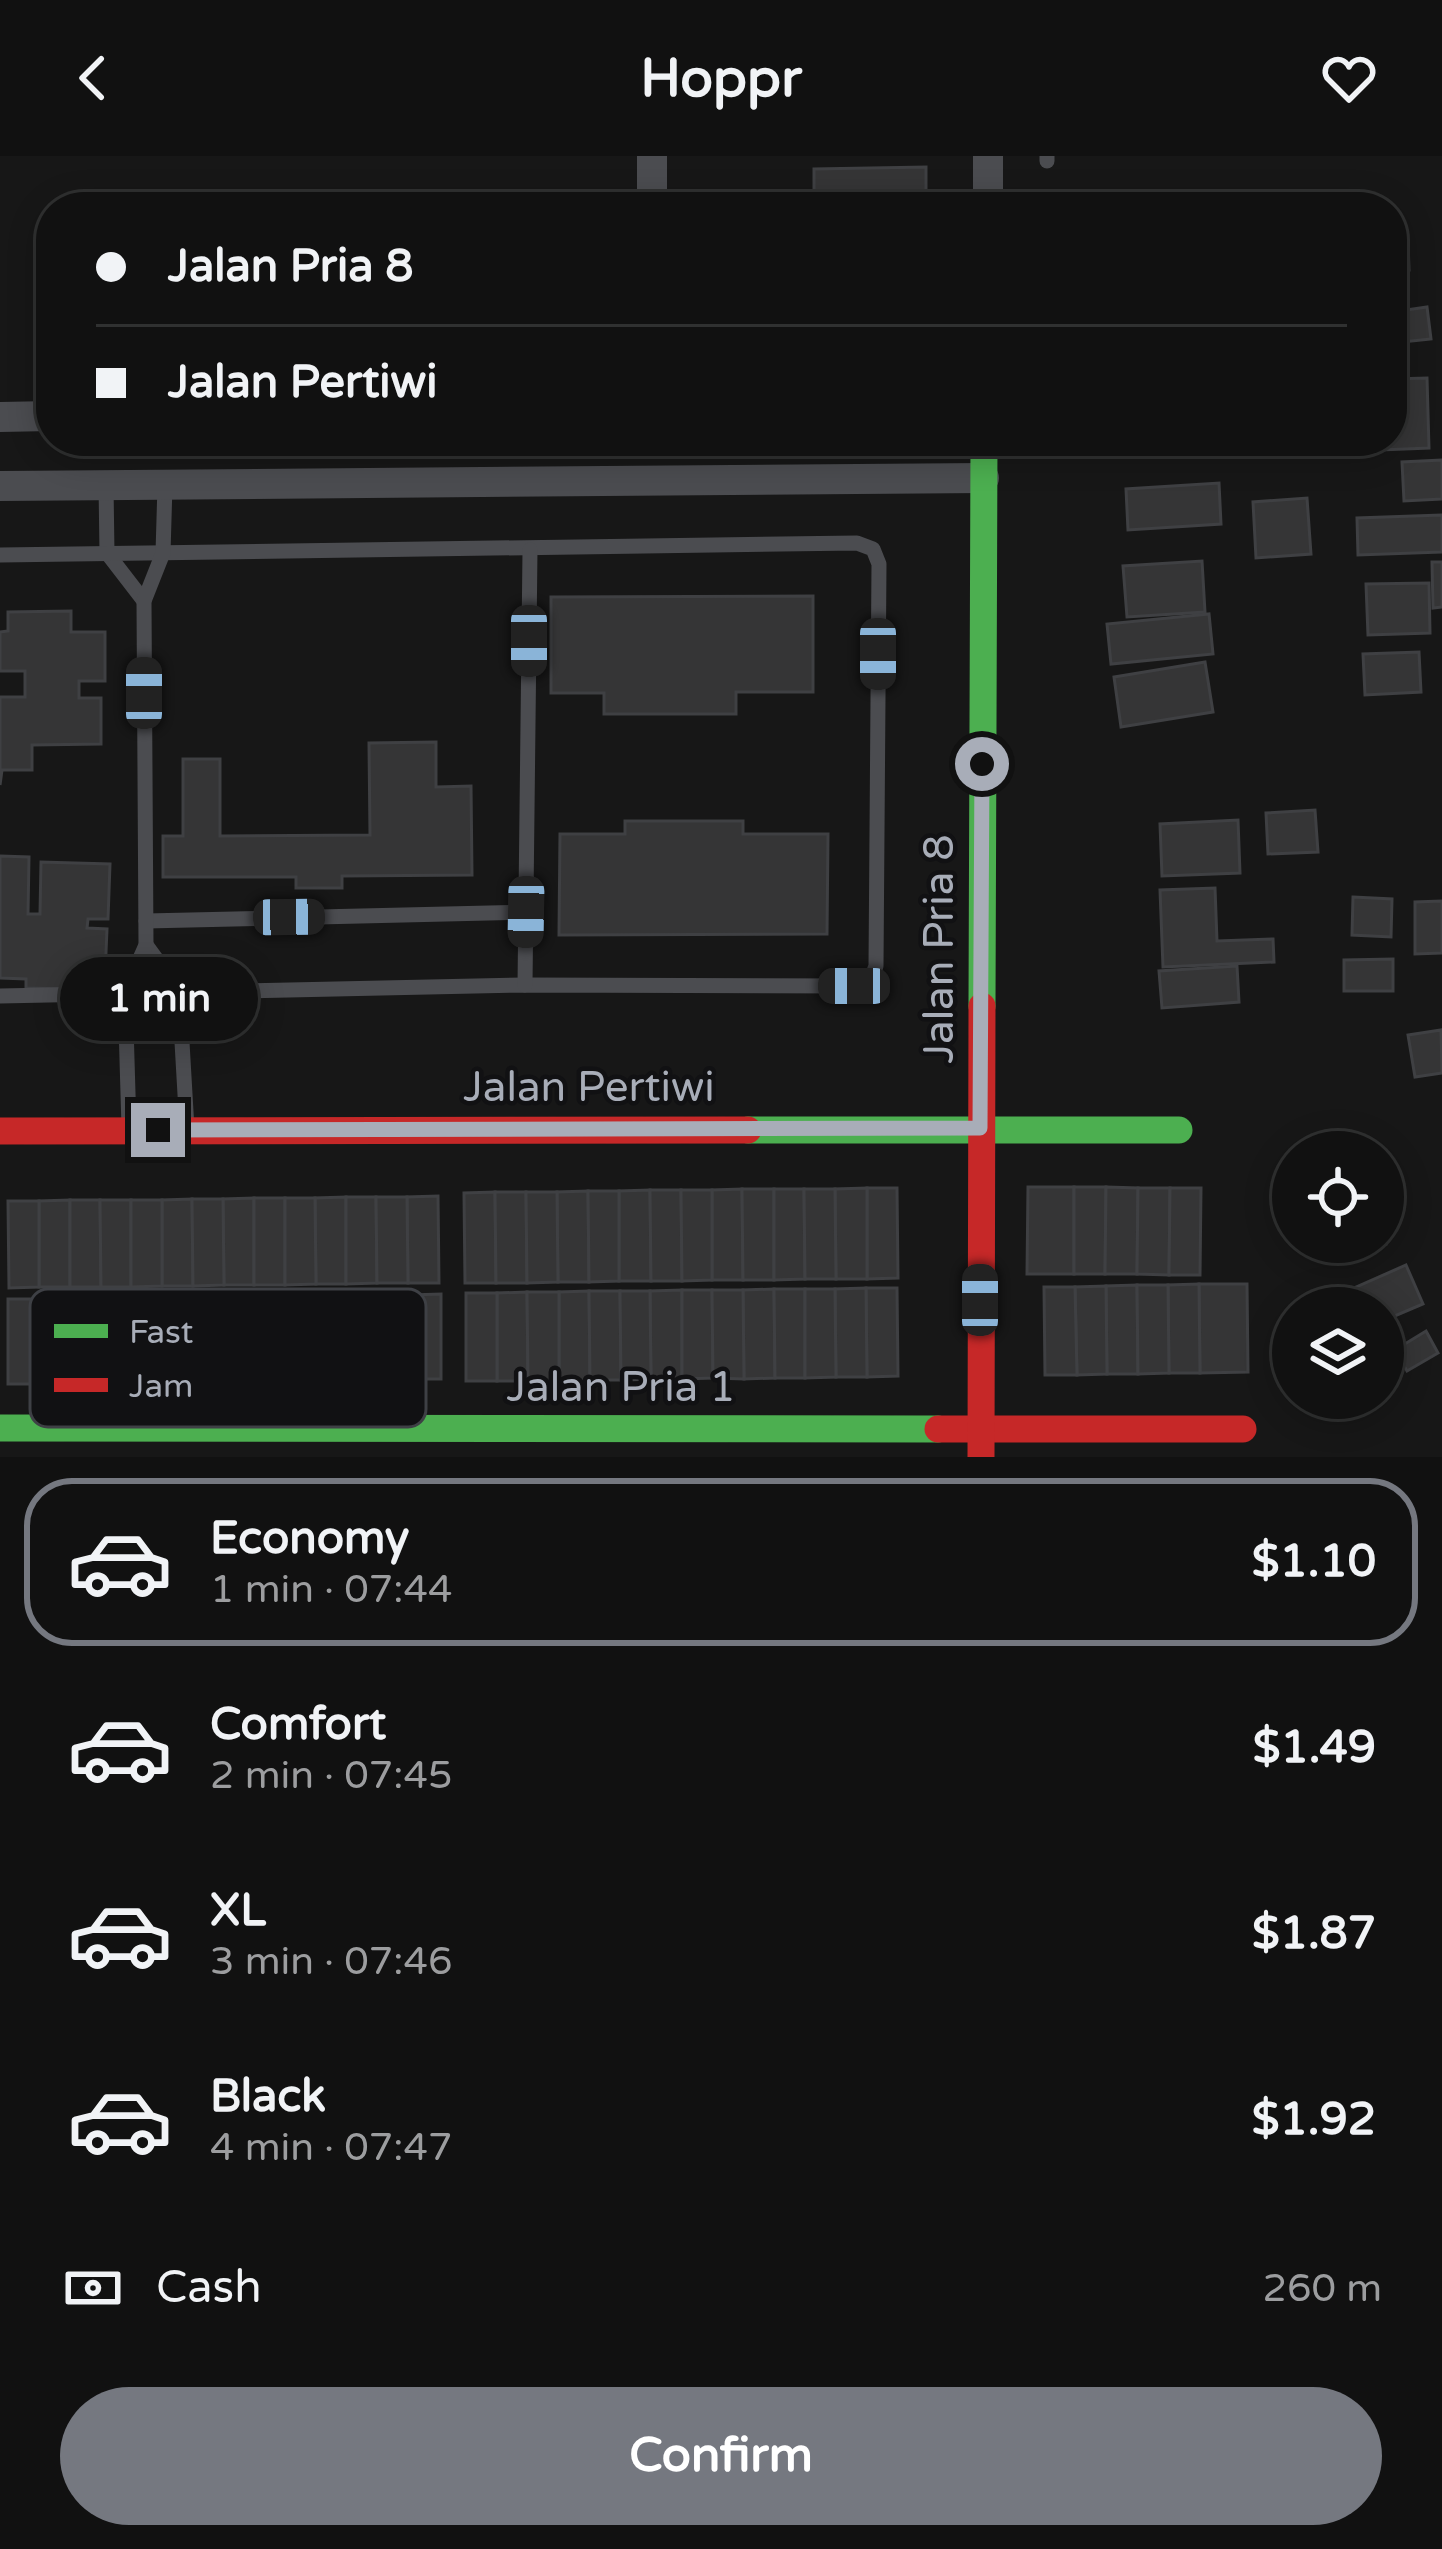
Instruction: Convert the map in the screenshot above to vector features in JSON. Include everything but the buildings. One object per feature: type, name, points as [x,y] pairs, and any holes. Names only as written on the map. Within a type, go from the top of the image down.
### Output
[{"type":"street","points":[[652,156],[652,192]]},
{"type":"street","points":[[988,156],[988,192]]},
{"type":"street","points":[[0,417],[36,416]]},
{"type":"street","name":"Jalan Pria 8","points":[[981,1443],[984,456]]},
{"type":"street","points":[[0,486],[984,478]]},
{"type":"street","name":"Jalan Pertiwi","points":[[0,1131],[1179,1130]]},
{"type":"street","name":"Jalan Pria 1","points":[[0,1428],[981,1443],[1243,1429]]},
{"type":"lane","points":[[129,1131],[125,992],[146,944],[143,602],[163,553],[165,484]]},
{"type":"lane","points":[[106,485],[107,554],[143,602]]},
{"type":"lane","points":[[0,555],[857,543],[873,549],[879,565],[877,967],[871,979],[854,986],[525,985],[0,996]]},
{"type":"lane","points":[[525,985],[530,550]]},
{"type":"lane","points":[[146,921],[526,912]]},
{"type":"lane","points":[[146,944],[179,990],[188,1130]]},
{"type":"traffic: fast","points":[[982,1006],[984,456]]},
{"type":"traffic: fast","points":[[748,1130],[1179,1130]]},
{"type":"traffic: fast","points":[[0,1428],[938,1429]]},
{"type":"traffic: jam","points":[[981,1457],[982,1006]]},
{"type":"traffic: jam","points":[[0,1131],[748,1130]]},
{"type":"traffic: jam","points":[[938,1429],[1243,1429]]},
{"type":"route","points":[[158,1130],[980,1128],[982,764]]}]
